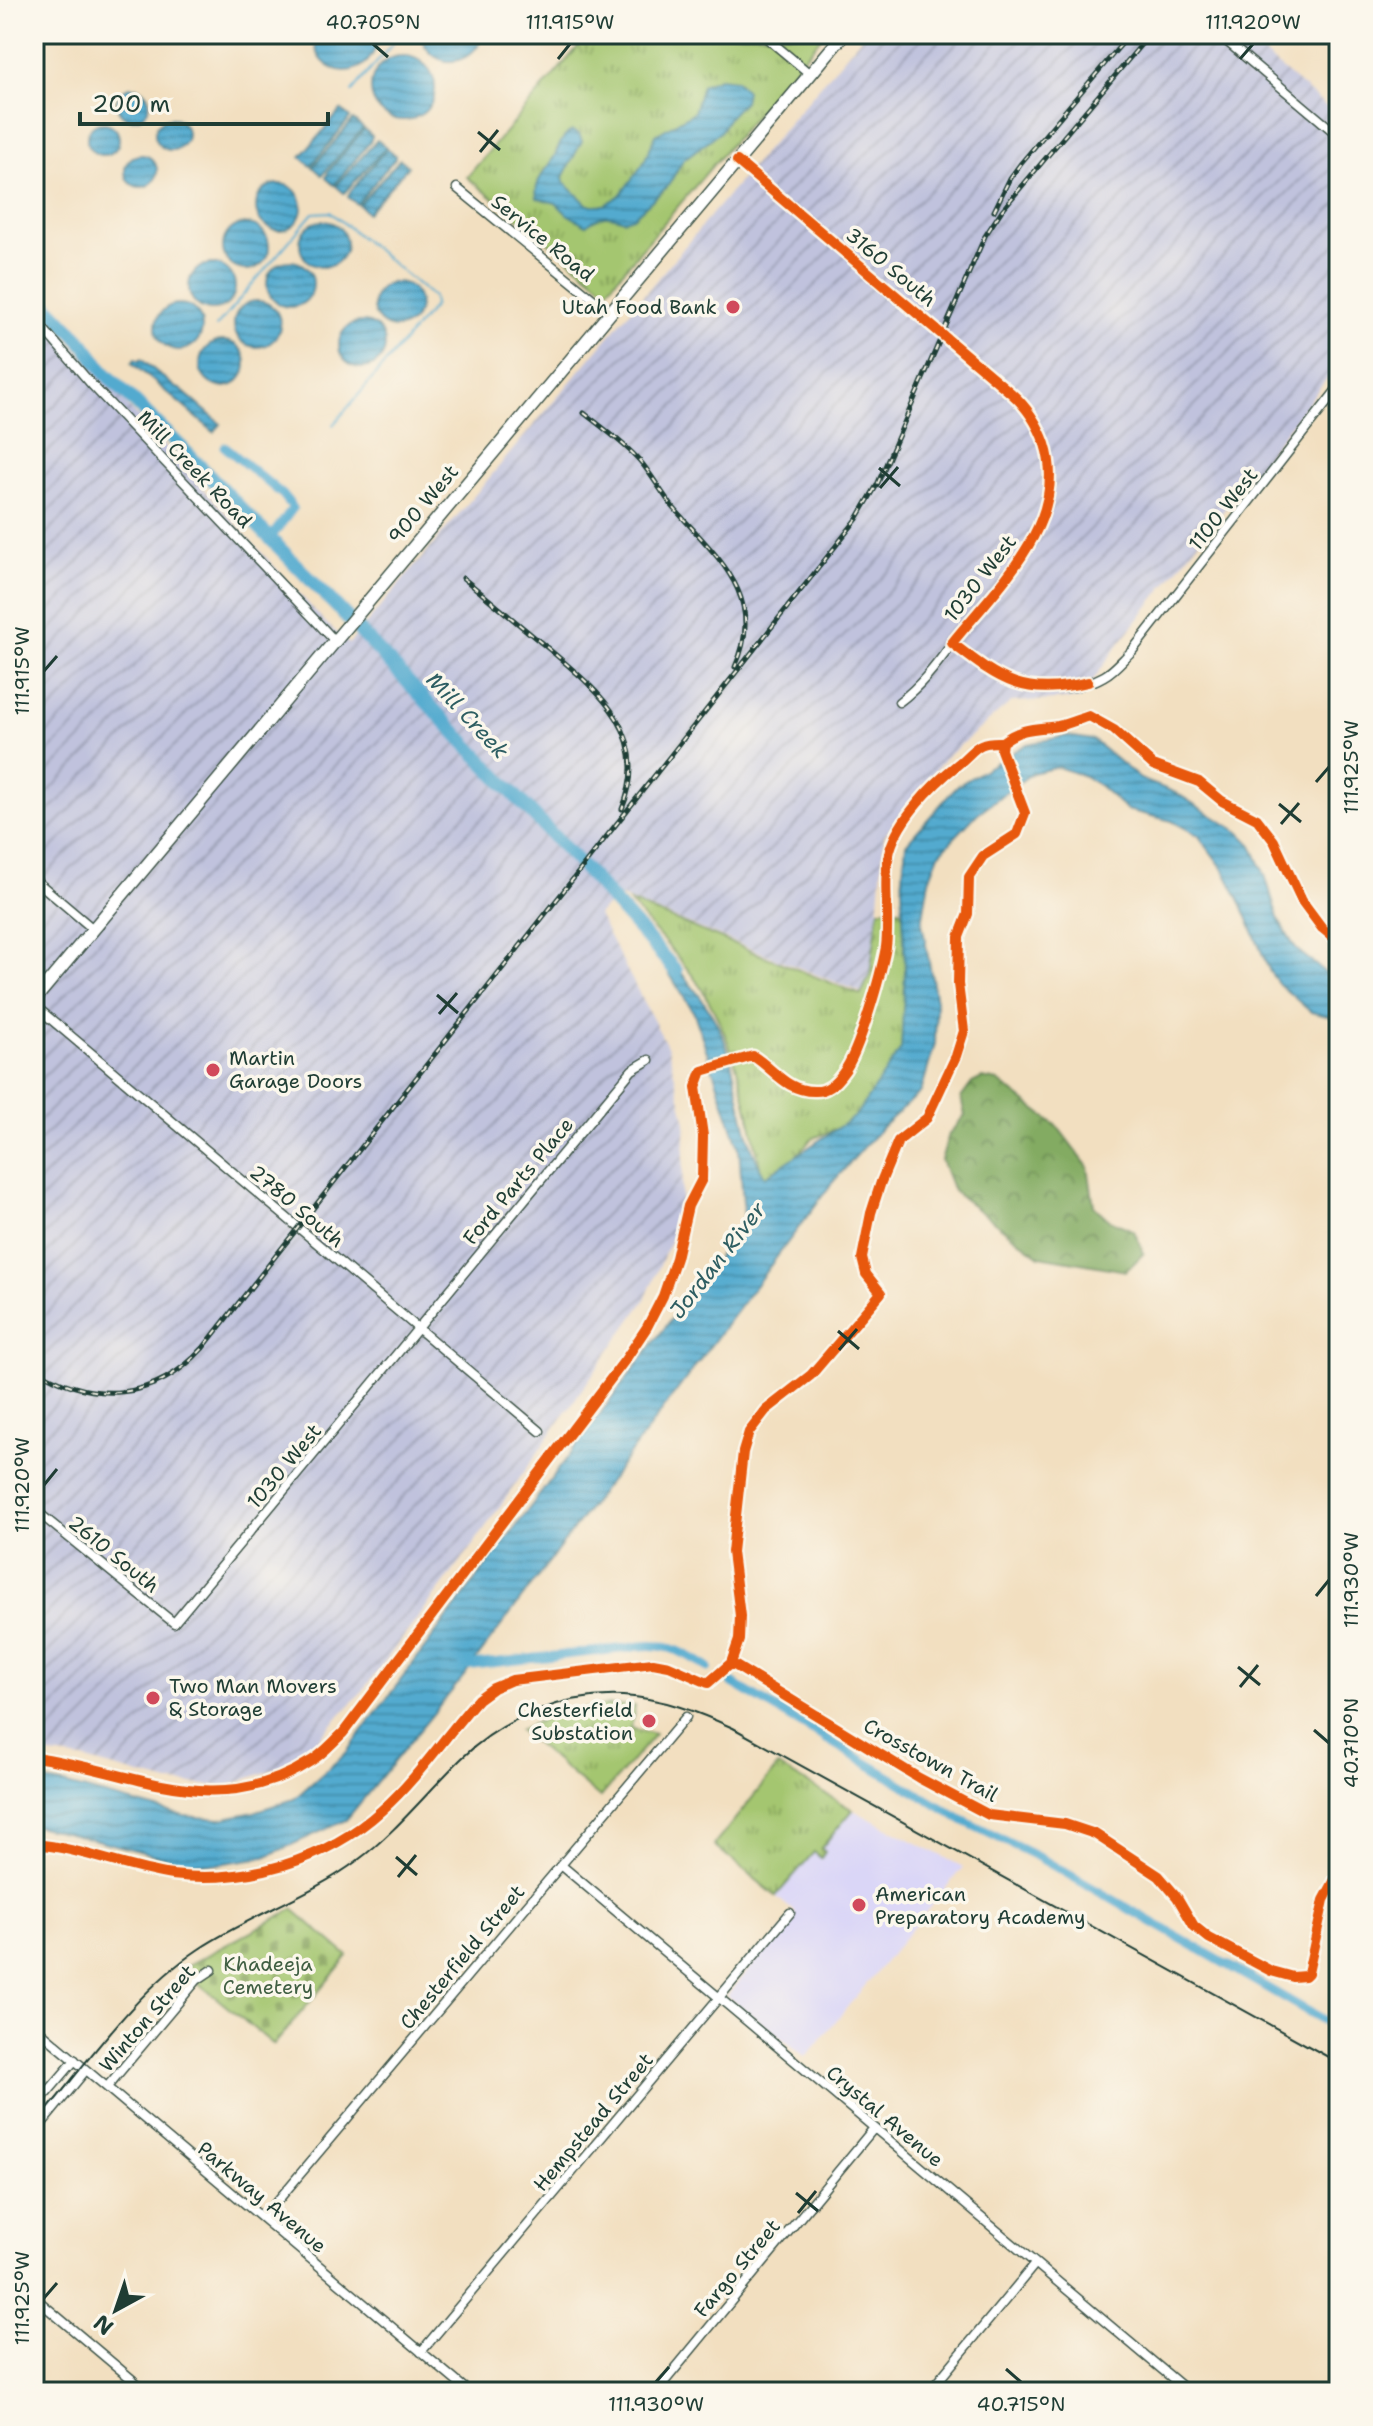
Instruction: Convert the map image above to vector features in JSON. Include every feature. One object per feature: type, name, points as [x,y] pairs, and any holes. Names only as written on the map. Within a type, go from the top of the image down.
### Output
[{"type":"main road","name":"900 West","points":[[34,1002],[844,34]]},
{"type":"street","points":[[762,34],[810,74]]},
{"type":"street","points":[[1218,34],[1339,136]]},
{"type":"street","name":"3160 South","points":[[737,161],[1021,401]]},
{"type":"street","name":"Service Road","points":[[457,188],[609,312]]},
{"type":"street","name":"Mill Creek Road","points":[[34,318],[92,385],[334,640]]},
{"type":"street","name":"1100 West","points":[[952,643],[990,673],[1034,688],[1059,689],[1105,676],[1132,651],[1339,387]]},
{"type":"street","name":"1030 West","points":[[899,702],[910,694],[1025,551],[1045,514],[1051,482],[1048,457],[1034,420],[1021,401]]},
{"type":"street","points":[[34,879],[93,929]]},
{"type":"street","name":"2780 South","points":[[34,1002],[540,1431]]},
{"type":"street","name":"Ford Parts Place","points":[[417,1328],[632,1070],[649,1060]]},
{"type":"street","name":"1030 West","points":[[174,1623],[417,1328]]},
{"type":"street","name":"2610 South","points":[[34,1509],[174,1623]]},
{"type":"street","name":"Chesterfield Street","points":[[263,2218],[686,1717]]},
{"type":"street","name":"Crystal Avenue","points":[[561,1865],[1189,2392]]},
{"type":"street","name":"Hempstead Street","points":[[421,2352],[790,1913]]},
{"type":"street","name":"Winton Street","points":[[107,2087],[197,1980],[212,1970]]},
{"type":"street","name":"Parkway Avenue","points":[[34,2026],[469,2392]]},
{"type":"street","points":[[34,2108],[75,2060]]},
{"type":"street","points":[[34,2133],[86,2070]]},
{"type":"street","name":"Fargo Street","points":[[656,2392],[874,2128]]},
{"type":"street","points":[[929,2392],[1035,2264]]},
{"type":"street","points":[[34,2297],[147,2392]]},
{"type":"shaded area","points":[[864,34],[1240,34],[1339,117],[1339,363],[1115,649],[1080,699],[1011,702],[945,758],[884,836],[874,969],[863,993],[616,895],[598,915],[668,1048],[686,1122],[680,1218],[645,1300],[468,1552],[360,1694],[299,1760],[228,1786],[169,1783],[82,1759],[34,1753],[34,303],[325,622],[349,644]]},
{"type":"shaded area","name":"American Preparatory Academy","points":[[778,1766],[853,1810],[963,1867],[806,2057],[727,1996],[796,1913],[714,1845]]},
{"type":"green space","points":[[589,34],[824,34],[607,290],[467,177]]},
{"type":"green space","points":[[630,902],[861,995],[870,974],[879,909],[900,909],[910,931],[910,1028],[896,1086],[846,1125],[811,1139],[776,1180],[763,1182],[741,1082],[714,1010],[685,966]]},
{"type":"green space","points":[[982,1078],[998,1081],[1057,1126],[1088,1167],[1094,1206],[1108,1219],[1134,1231],[1144,1253],[1126,1271],[1040,1256],[953,1191],[941,1160],[949,1134],[965,1115],[961,1098],[972,1083]]},
{"type":"green space","points":[[608,1705],[635,1706],[631,1728],[655,1734],[600,1798],[519,1730],[557,1713]]},
{"type":"green space","points":[[778,1766],[853,1810],[821,1848],[825,1852],[821,1858],[814,1852],[776,1896],[714,1845]]},
{"type":"green space","name":"Khadeeja Cemetery","points":[[293,1909],[348,1956],[274,2045],[181,1969]]},
{"type":"water","points":[[315,34],[377,34],[374,51],[367,62],[356,69],[344,71],[323,61],[317,50]]},
{"type":"water","points":[[421,34],[483,35],[469,54],[450,61],[432,55]]},
{"type":"water","points":[[403,56],[421,62],[429,70],[435,88],[429,106],[421,114],[403,120],[385,114],[377,106],[371,88],[377,70],[385,62]]},
{"type":"water","points":[[719,78],[736,80],[746,91],[744,101],[720,132],[683,160],[668,186],[633,217],[624,220],[604,216],[586,225],[556,203],[537,198],[541,176],[563,139],[572,131],[579,134],[582,141],[563,177],[564,182],[588,205],[605,205],[620,195],[643,164],[656,135],[694,112],[702,85]]},
{"type":"water","points":[[133,87],[144,92],[149,103],[144,114],[133,119],[122,114],[117,103],[122,92]]},
{"type":"water","points":[[341,110],[350,118],[311,166],[301,157]]},
{"type":"water","points":[[171,118],[182,123],[187,134],[182,145],[171,150],[160,145],[155,134],[160,123]]},
{"type":"water","points":[[353,120],[363,128],[322,175],[313,167]]},
{"type":"water","points":[[103,123],[114,128],[119,139],[114,150],[103,155],[92,150],[87,139],[92,128]]},
{"type":"water","points":[[364,129],[372,136],[370,142],[334,185],[326,178],[328,172]]},
{"type":"water","points":[[377,140],[386,147],[344,193],[336,186]]},
{"type":"water","points":[[387,148],[395,158],[357,204],[348,197],[351,191]]},
{"type":"water","points":[[141,155],[152,160],[157,171],[152,182],[141,187],[130,182],[125,171],[130,160]]},
{"type":"water","points":[[400,159],[408,166],[367,213],[359,205]]},
{"type":"water","points":[[279,184],[296,190],[302,207],[296,224],[279,230],[262,224],[256,207],[262,190]]},
{"type":"water","points":[[323,221],[340,227],[346,244],[340,261],[323,267],[306,261],[300,244],[306,227]]},
{"type":"water","points":[[246,224],[263,230],[269,247],[263,264],[246,270],[229,264],[223,247],[229,230]]},
{"type":"water","points":[[290,261],[307,267],[313,284],[307,301],[290,307],[273,301],[267,284],[273,267]]},
{"type":"water","points":[[212,264],[229,270],[235,287],[229,304],[212,310],[195,304],[189,287],[195,270]]},
{"type":"water","points":[[396,282],[413,288],[419,305],[413,322],[396,328],[379,322],[373,305],[379,288]]},
{"type":"water","points":[[257,301],[274,307],[280,324],[274,341],[257,347],[240,341],[234,324],[240,307]]},
{"type":"water","points":[[179,304],[196,310],[202,327],[196,344],[179,350],[162,344],[156,327],[162,310]]},
{"type":"water","points":[[362,322],[379,328],[385,345],[379,362],[362,368],[345,362],[339,345],[345,328]]},
{"type":"water","points":[[223,341],[240,347],[246,364],[240,381],[223,387],[206,381],[200,364],[206,347]]},
{"type":"water","points":[[135,359],[141,359],[221,424],[214,432],[132,363]]},
{"type":"water","name":"Jordan River","points":[[1067,736],[1093,740],[1140,779],[1176,793],[1239,832],[1252,845],[1279,921],[1296,949],[1339,984],[1339,1019],[1311,1012],[1279,984],[1270,972],[1224,870],[1198,835],[1172,821],[1127,810],[1084,776],[1058,767],[1032,773],[978,813],[939,854],[929,880],[922,923],[936,1001],[935,1044],[921,1092],[882,1127],[832,1183],[460,1681],[346,1820],[265,1857],[217,1864],[182,1862],[34,1826],[34,1779],[184,1816],[220,1819],[294,1799],[346,1753],[735,1234],[744,1216],[739,1148],[694,1013],[669,973],[664,952],[700,996],[721,1032],[751,1146],[765,1177],[855,1116],[901,1049],[905,971],[902,886],[906,844],[957,786],[1027,744]]},
{"type":"waterway","points":[[352,92],[393,43]]},
{"type":"waterway","points":[[216,327],[313,213],[330,212],[433,297],[434,306],[333,425]]},
{"type":"waterway","name":"Mill Creek","points":[[34,292],[84,344],[105,373],[339,609],[592,877],[676,971]]},
{"type":"waterway","points":[[225,447],[283,495],[293,508],[269,540]]},
{"type":"waterway","points":[[463,1666],[661,1646],[680,1651],[708,1668]]},
{"type":"waterway","points":[[729,1681],[964,1821],[1040,1858],[1339,2029]]},
{"type":"tram line","points":[[34,2126],[131,2008],[175,1967],[218,1937],[320,1885],[358,1860],[462,1758],[496,1731],[536,1711],[601,1696],[637,1697],[666,1703],[733,1728],[1339,2063]]},
{"type":"railway","points":[[994,211],[1021,163],[1130,34]]},
{"type":"railway","points":[[34,1368],[79,1388],[123,1392],[165,1379],[203,1348],[857,519],[877,485],[985,236],[1002,210],[1150,34]]},
{"type":"railway","points":[[584,413],[640,461],[673,507],[732,578],[741,597],[745,618],[743,641],[735,667]]},
{"type":"railway","points":[[463,578],[583,678],[614,715],[625,735],[631,758],[630,782],[622,809]]},
{"type":"cycle path","points":[[737,161],[1011,393],[1031,416],[1045,444],[1050,473],[1047,500],[1038,527],[1007,576],[952,643],[985,668],[1015,683],[1047,688],[1088,682]]},
{"type":"cycle path","points":[[34,1844],[172,1875],[228,1876],[284,1865],[336,1843],[382,1810],[420,1770],[478,1699],[493,1688],[512,1680],[653,1663],[669,1666],[708,1683],[731,1663],[739,1640],[740,1616],[732,1552],[743,1452],[749,1432],[766,1410],[811,1375],[881,1293],[866,1274],[862,1258],[871,1213],[898,1141],[927,1118],[956,1056],[964,1031],[958,984],[959,937],[968,914],[969,877],[983,856],[1017,834],[1025,813],[1001,750],[1002,742],[1009,737],[1089,716],[1114,730],[1153,765],[1199,782],[1222,801],[1257,819],[1274,841],[1302,901],[1322,928],[1339,942]]},
{"type":"cycle path","points":[[34,1757],[174,1787],[207,1790],[241,1788],[276,1779],[311,1761],[343,1733],[647,1327],[663,1296],[688,1206],[702,1179],[703,1136],[696,1087],[702,1071],[753,1056],[788,1083],[804,1090],[823,1090],[837,1080],[856,1049],[886,947],[887,874],[894,838],[918,803],[947,773],[981,745],[1002,742]]},
{"type":"cycle path","name":"Crosstown Trail","points":[[731,1663],[919,1778],[989,1815],[1065,1824],[1095,1834],[1159,1876],[1177,1897],[1194,1926],[1209,1938],[1271,1971],[1293,1977],[1308,1973],[1324,1900],[1339,1872]]},
{"type":"place","name":"Utah Food Bank","points":[[733,307]]},
{"type":"place","name":"Martin Garage Doors","points":[[213,1070]]},
{"type":"place","name":"Two Man Movers & Storage","points":[[153,1698]]},
{"type":"place","name":"Chesterfield Substation","points":[[649,1721]]},
{"type":"place","name":"American Preparatory Academy","points":[[859,1905]]}]
